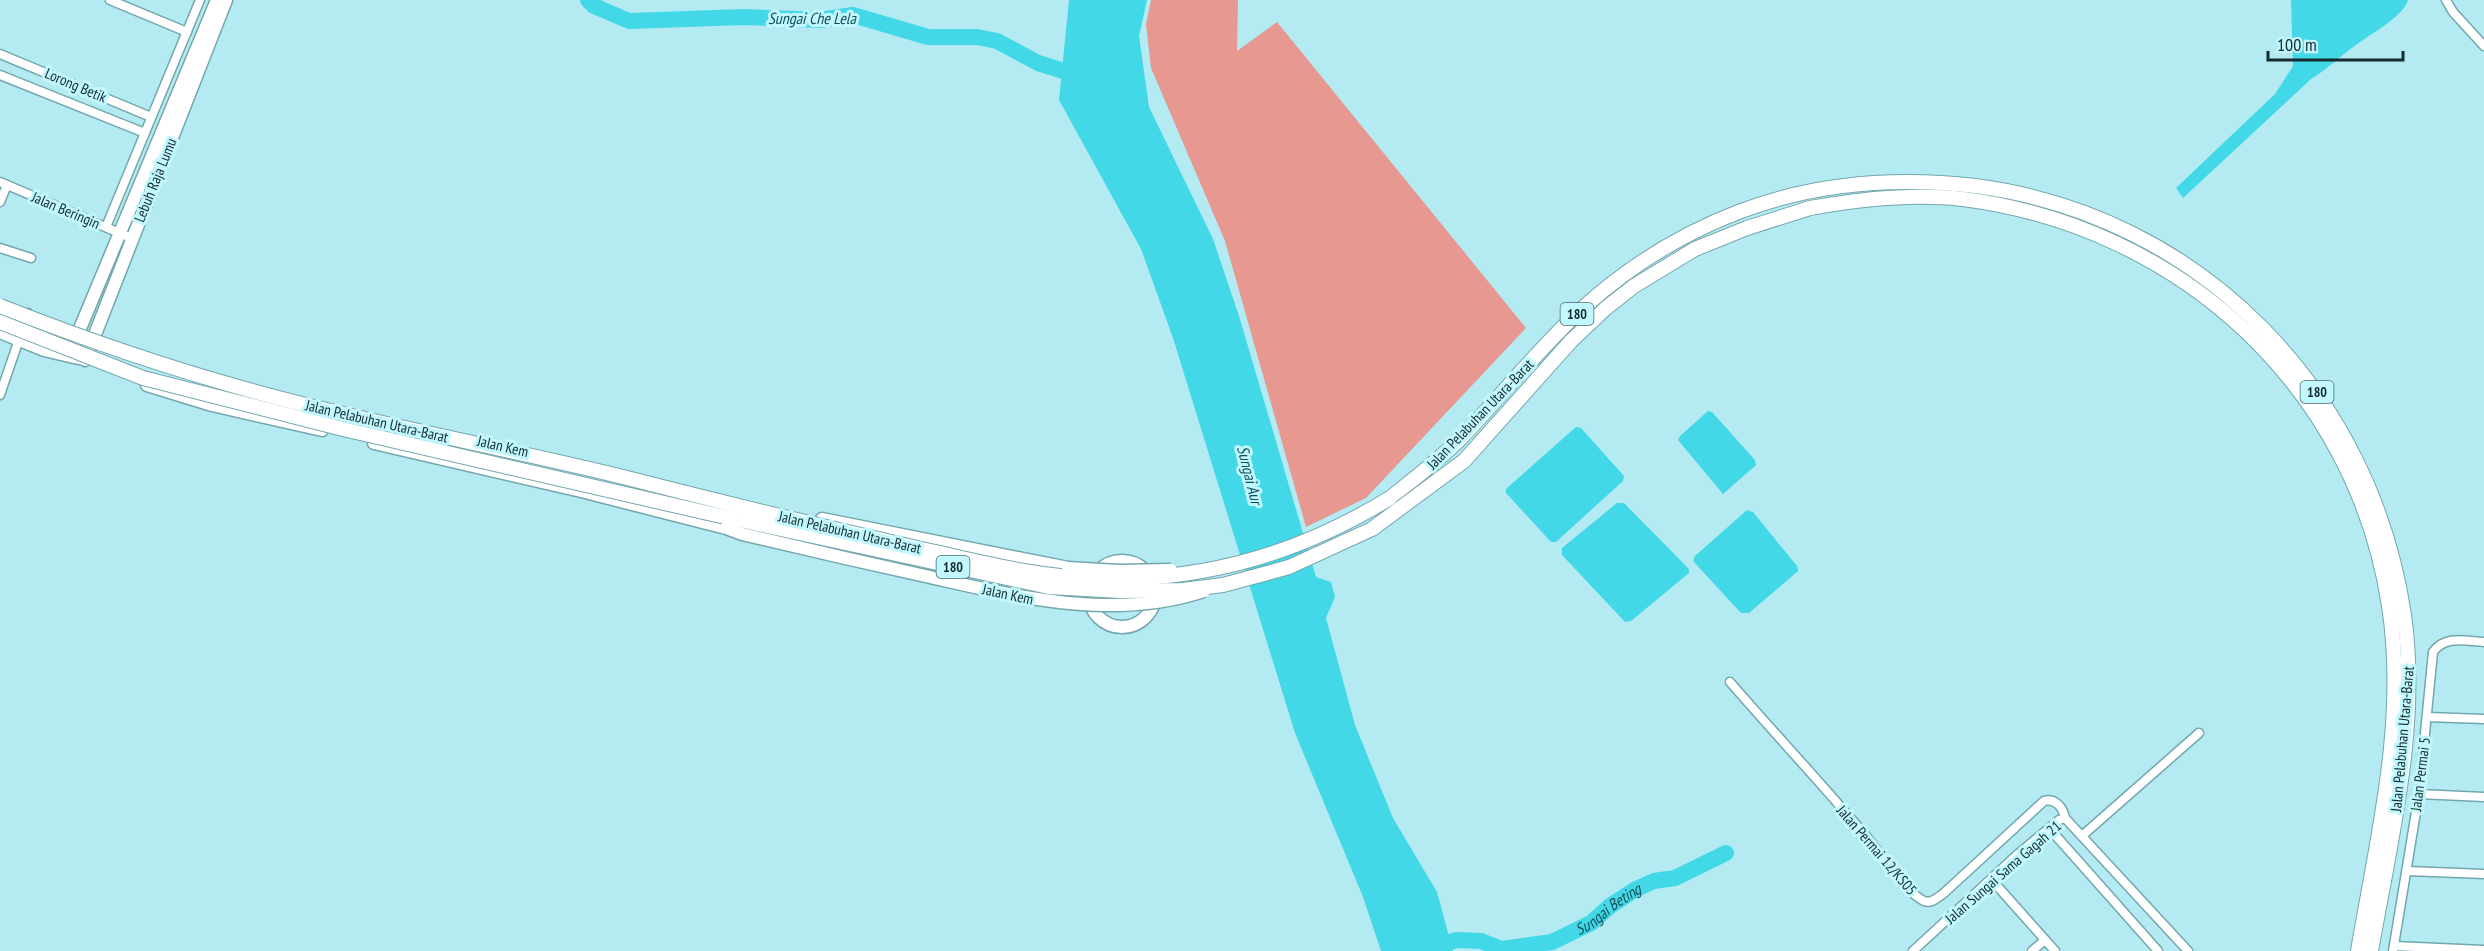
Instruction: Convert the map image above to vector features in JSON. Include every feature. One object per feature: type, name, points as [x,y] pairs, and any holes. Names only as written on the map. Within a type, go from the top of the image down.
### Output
[{"type":"main road","name":"Jalan Pelabuhan Utara-Barat","points":[[0,304],[166,367],[310,406],[624,477],[723,503],[940,553],[1069,578],[1165,577],[1224,568],[1282,550],[1340,526],[1390,498],[1425,471],[1459,440],[1569,322],[1632,269],[1682,239],[1740,212],[1807,193],[1842,186],[1876,183],[1940,182],[2036,197],[2084,212],[2124,228],[2150,242],[2219,288],[2267,333],[2307,378],[2324,401],[2353,453],[2384,526],[2398,582],[2409,655],[2409,697],[2401,780],[2371,951]]},
{"type":"main road","name":"Jalan Pelabuhan Utara-Barat","points":[[0,322],[143,378],[280,414],[930,562],[1049,587],[1183,590],[1223,585],[1289,567],[1372,529],[1464,461],[1571,341],[1606,308],[1634,286],[1695,249],[1747,228],[1810,208],[1855,200],[1891,197],[1962,199],[2020,209],[2094,232],[2134,251],[2199,291],[2248,333],[2271,355],[2288,376],[2324,427],[2353,483],[2374,537],[2390,608],[2394,656],[2394,706],[2387,773],[2357,951]]},
{"type":"street","points":[[110,0],[187,32]]},
{"type":"street","points":[[106,227],[200,0]]},
{"type":"street","name":"Lebuh Raja Lumu","points":[[69,355],[217,0]]},
{"type":"street","name":"Lebuh Raja Lumu","points":[[85,360],[92,337],[226,0]]},
{"type":"street","points":[[2446,0],[2453,12],[2484,46]]},
{"type":"street","name":"Lorong Betik","points":[[0,54],[152,117]]},
{"type":"street","name":"Lorong Betik","points":[[0,75],[145,133]]},
{"type":"street","points":[[0,202],[4,184]]},
{"type":"street","name":"Jalan Beringin","points":[[4,184],[131,238]]},
{"type":"street","points":[[0,248],[31,258]]},
{"type":"street","name":"Jalan Kem","points":[[0,304],[154,360],[230,381],[803,517],[1068,568],[1119,571],[1224,568]]},
{"type":"street","points":[[0,395],[28,313]]},
{"type":"street","name":"Jalan Kem","points":[[0,332],[44,350],[85,360],[142,384],[212,405],[581,491],[726,528],[796,538],[1040,592],[1089,598]]},
{"type":"street","name":"Jalan Kem","points":[[803,517],[1013,565],[1094,576]]},
{"type":"street","name":"Jalan Kem","points":[[726,528],[742,534],[849,559],[1062,604],[1111,606],[1164,603],[1223,585]]},
{"type":"street","points":[[1122,561],[1142,567],[1154,584],[1156,595],[1154,606],[1141,621],[1133,626],[1114,626],[1098,617],[1089,598],[1094,576],[1101,568],[1111,563],[1122,561]]},
{"type":"street","name":"Jalan Permai 5","points":[[2393,948],[2419,794],[2433,652],[2438,645],[2451,640],[2484,642]]},
{"type":"street","name":"Jalan Permai 12/KS05","points":[[1730,682],[1864,833],[1913,894],[1926,902],[1931,902],[1944,893],[2044,801],[2051,800],[2057,803],[2066,818]]},
{"type":"street","points":[[2427,717],[2484,719]]},
{"type":"street","points":[[2083,835],[2199,733]]},
{"type":"street","points":[[2419,794],[2484,797]]},
{"type":"street","name":"Jalan Sungai Sama Gagah 21","points":[[1914,951],[2049,828],[2066,818],[2187,951]]},
{"type":"street","points":[[2049,828],[2158,951]]},
{"type":"street","points":[[2407,871],[2484,874]]},
{"type":"street","points":[[1991,879],[2055,951]]},
{"type":"street","points":[[2032,951],[2045,940]]},
{"type":"street","points":[[2393,948],[2484,950]]},
{"type":"shaded area","points":[[1151,0],[1238,0],[1237,51],[1277,22],[1526,328],[1366,498],[1306,527],[1225,241],[1151,68],[1146,24]]},
{"type":"water","name":"Sungai Aur","points":[[1069,0],[1147,0],[1139,36],[1149,107],[1213,239],[1239,316],[1316,577],[1331,582],[1335,597],[1326,618],[1355,725],[1393,818],[1437,892],[1453,951],[1381,951],[1363,897],[1295,733],[1173,338],[1141,249],[1059,100]]},
{"type":"water","points":[[2291,0],[2408,0],[2405,7],[2393,19],[2311,79],[2183,198],[2176,188],[2275,94],[2293,66]]},
{"type":"water","points":[[1708,411],[1712,412],[1755,460],[1756,465],[1723,494],[1678,440]]},
{"type":"water","points":[[1576,427],[1581,428],[1624,476],[1623,481],[1556,542],[1551,542],[1506,493],[1506,489]]},
{"type":"water","points":[[1617,503],[1624,503],[1689,569],[1689,573],[1631,621],[1625,622],[1562,555],[1562,548]]},
{"type":"water","points":[[1747,510],[1753,512],[1797,566],[1798,571],[1749,613],[1741,613],[1693,561],[1695,556]]},
{"type":"waterway","name":"Sungai Che Lela","points":[[588,0],[594,6],[629,21],[744,17],[819,20],[853,15],[928,37],[977,37],[997,41],[1038,63],[1083,77]]},
{"type":"waterway","name":"Sungai Beting","points":[[1417,951],[1457,940],[1481,941],[1501,949],[1552,942],[1591,923],[1610,906],[1636,889],[1654,881],[1675,878],[1726,853]]}]
